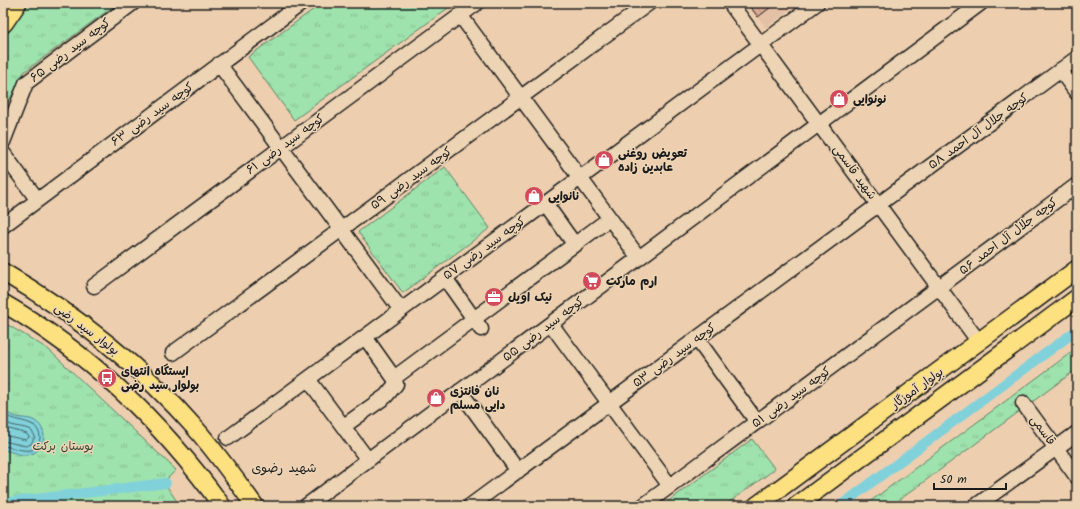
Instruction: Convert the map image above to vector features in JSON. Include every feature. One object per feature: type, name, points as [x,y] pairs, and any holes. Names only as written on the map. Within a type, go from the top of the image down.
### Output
[{"type":"highway","points":[[3,22],[16,3]]},
{"type":"main road","name":"بولوار آموزگار","points":[[756,506],[1077,269]]},
{"type":"main road","name":"بولوار سید رضی","points":[[3,272],[81,322],[150,382],[196,429],[255,506]]},
{"type":"main road","name":"بولوار آموزگار","points":[[796,506],[1077,298]]},
{"type":"main road","name":"بولوار سید رضی","points":[[3,303],[65,343],[107,378],[147,415],[176,446],[222,506]]},
{"type":"street","name":"کوچه سید رضی ۶۵","points":[[3,142],[26,83],[133,3]]},
{"type":"street","name":"کوچه سید رضی ۶۳","points":[[3,226],[37,199],[302,3]]},
{"type":"street","name":"کوچه سید رضی ۶۱","points":[[94,286],[477,3]]},
{"type":"street","name":"کوچه سید رضی ۵۹","points":[[173,353],[649,3]]},
{"type":"street","name":"شهید قاسمی","points":[[730,3],[979,342]]},
{"type":"street","name":"کوچه سید رضی ۵۷","points":[[228,438],[817,3]]},
{"type":"street","name":"کوچه سید رضی ۵۵","points":[[306,506],[981,3]]},
{"type":"street","points":[[460,15],[638,258]]},
{"type":"street","name":"کوچه جلال آل احمد ۵۸","points":[[878,205],[1077,58]]},
{"type":"street","points":[[219,64],[400,310]]},
{"type":"street","points":[[1060,70],[1077,93]]},
{"type":"street","points":[[3,153],[37,199]]},
{"type":"street","name":"کوچه جلال آل احمد ۵۶","points":[[939,287],[1077,185]]},
{"type":"street","points":[[545,204],[575,245]]},
{"type":"street","name":"کوچه سید رضی ۵۳","points":[[470,506],[878,205]]},
{"type":"street","points":[[394,378],[477,324],[609,219]]},
{"type":"street","points":[[445,278],[477,324]]},
{"type":"street","name":"کوچه سید رضی ۵۱","points":[[643,506],[939,287]]},
{"type":"street","points":[[551,324],[670,486]]},
{"type":"street","points":[[344,426],[386,396],[396,384],[394,378],[365,337]]},
{"type":"street","points":[[697,339],[757,422]]},
{"type":"street","points":[[308,378],[368,460]]},
{"type":"street","points":[[460,391],[518,471]]},
{"type":"street","name":"قاسمی","points":[[1023,403],[1077,477]]},
{"type":"street","points":[[976,506],[1077,433]]},
{"type":"shaded area","points":[[747,3],[799,3],[766,28]]},
{"type":"green space","points":[[28,3],[118,3],[24,72],[3,112],[3,40]]},
{"type":"green space","points":[[322,3],[455,3],[294,120],[248,57]]},
{"type":"green space","points":[[445,167],[490,228],[403,293],[358,232]]},
{"type":"green space","name":"بوستان برکت","points":[[3,322],[48,349],[176,470],[164,482],[180,506],[3,506]]},
{"type":"green space","points":[[1077,348],[1077,369],[891,506],[864,506]]},
{"type":"green space","points":[[752,439],[775,469],[724,506],[662,506]]},
{"type":"water","points":[[3,410],[16,417],[33,420],[40,425],[44,435],[41,446],[38,450],[24,455],[3,450]]},
{"type":"building","points":[[747,3],[776,3],[758,17]]},
{"type":"waterway","points":[[840,506],[1077,330]]},
{"type":"waterway","points":[[3,503],[166,483]]},
{"type":"place","name":"نونوایی","points":[[839,99]]},
{"type":"place","name":"تعویض روغنی عابدین زاده","points":[[604,160]]},
{"type":"place","name":"نانوایی","points":[[534,196]]},
{"type":"place","name":"ارم مارکت","points":[[592,281]]},
{"type":"place","name":"نیک اویل","points":[[494,297]]},
{"type":"place","name":"ایستگاه انتهای بولوار سید رضی","points":[[107,378]]},
{"type":"place","name":"نان فانتزی دایی مسلم","points":[[436,398]]},
{"type":"district","name":"شهید رضوی","points":[[284,467]]}]
